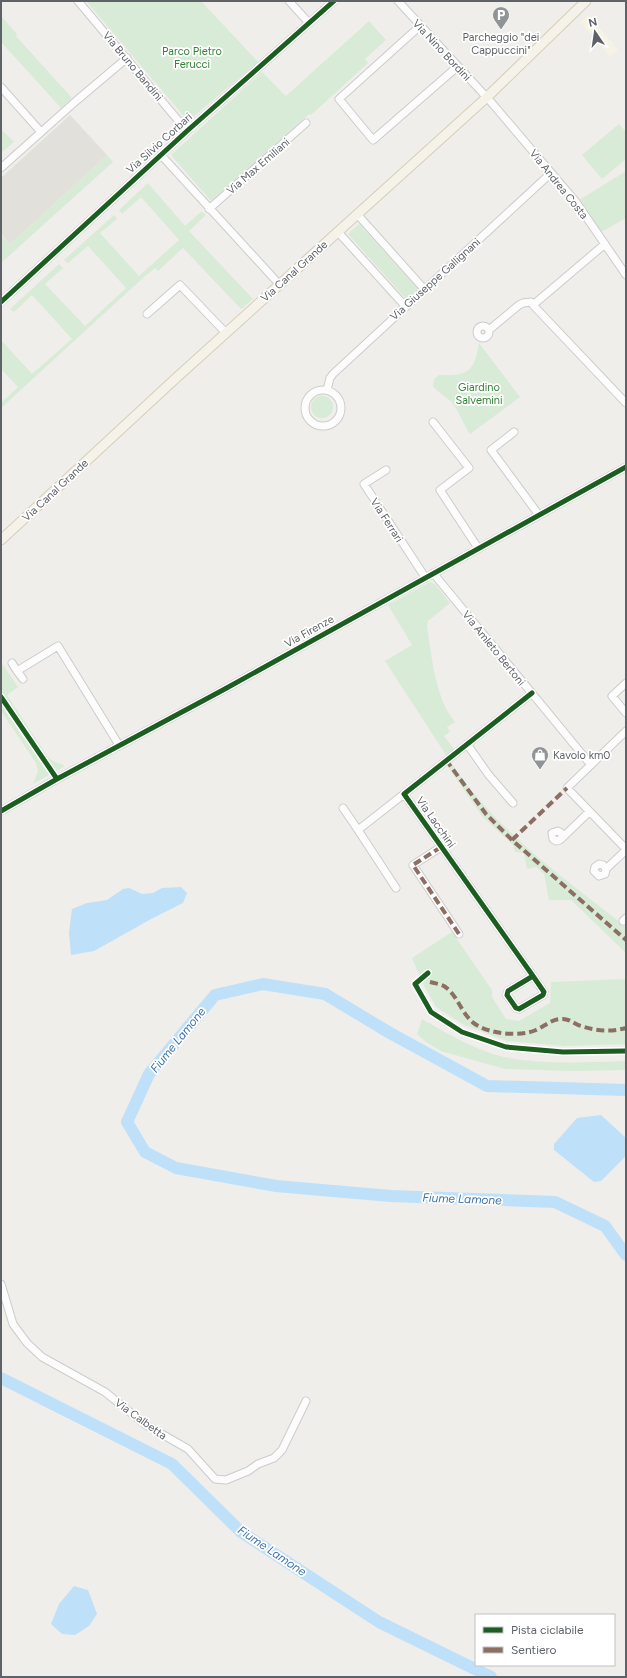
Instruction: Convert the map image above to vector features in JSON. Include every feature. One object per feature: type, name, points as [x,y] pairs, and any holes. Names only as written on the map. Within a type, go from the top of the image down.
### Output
[{"type":"main road","name":"Via Canal Grande","points":[[1,540],[279,284],[486,98],[586,1]]},
{"type":"street","name":"Via Bruno Bandini","points":[[78,1],[187,130]]},
{"type":"street","points":[[289,1],[309,23]]},
{"type":"street","name":"Via Silvio Corbari","points":[[1,302],[187,130],[334,1]]},
{"type":"street","name":"Via Nino Bordini","points":[[398,1],[486,98]]},
{"type":"street","points":[[420,26],[338,100],[373,140],[457,67]]},
{"type":"street","points":[[1,168],[127,58]]},
{"type":"street","points":[[1,87],[41,132]]},
{"type":"street","name":"Via Andrea Costa","points":[[486,98],[576,202],[626,275]]},
{"type":"street","name":"Via Max Emiliani","points":[[209,208],[306,123]]},
{"type":"street","points":[[161,155],[279,284]]},
{"type":"street","name":"Via Giuseppe Gallignani","points":[[326,390],[333,374],[551,173]]},
{"type":"street","points":[[357,214],[425,290]]},
{"type":"street","points":[[338,232],[405,306]]},
{"type":"street","points":[[533,305],[604,244]]},
{"type":"street","points":[[147,314],[180,284],[226,333]]},
{"type":"street","points":[[489,330],[523,303],[531,302],[626,403]]},
{"type":"street","points":[[326,390],[336,396],[340,401],[341,412],[335,422],[330,425],[318,426],[308,419],[304,407],[310,395],[315,392],[326,390]]},
{"type":"street","points":[[433,422],[468,468],[440,490],[478,548]]},
{"type":"street","points":[[514,432],[491,450],[538,515]]},
{"type":"street","name":"Via Firenze","points":[[1,812],[119,745],[223,690],[626,467]]},
{"type":"street","name":"Via Ferrari","points":[[386,470],[364,484],[425,578]]},
{"type":"street","name":"Via Amleto Bertoni","points":[[433,573],[591,765]]},
{"type":"street","points":[[17,671],[58,646],[119,745]]},
{"type":"street","points":[[12,664],[22,679]]},
{"type":"street","points":[[626,683],[612,696],[626,713]]},
{"type":"street","name":"Via Lacchini","points":[[358,830],[532,694]]},
{"type":"street","points":[[606,869],[626,850],[567,788],[626,731]]},
{"type":"street","points":[[467,744],[488,774],[513,803]]},
{"type":"street","name":"Via Lacchini","points":[[404,794],[441,847],[533,976],[544,992],[543,995],[519,1009],[516,1008],[507,995],[508,991],[533,976]]},
{"type":"street","points":[[343,808],[396,888]]},
{"type":"street","points":[[562,837],[589,812]]},
{"type":"street","points":[[620,843],[626,837]]},
{"type":"street","points":[[441,847],[414,865],[459,934]]},
{"type":"street","name":"Via Calbetta","points":[[1,1284],[13,1324],[28,1343],[42,1357],[105,1392],[146,1425],[188,1449],[215,1479],[226,1480],[248,1471],[258,1464],[274,1458],[282,1450],[306,1401]]},
{"type":"shaded area","points":[[588,15],[618,50],[610,56],[580,22]]},
{"type":"shaded area","points":[[70,115],[107,155],[10,244],[1,234],[1,178]]},
{"type":"green space","name":"Parco Pietro Ferucci","points":[[86,1],[201,1],[258,62],[188,121]]},
{"type":"green space","points":[[1,16],[17,34],[16,36],[72,98],[61,108],[1,42]]},
{"type":"green space","points":[[369,21],[386,40],[365,59],[368,63],[311,115],[309,114],[211,201],[171,155],[262,72],[286,96]]},
{"type":"green space","points":[[619,124],[626,132],[626,159],[602,179],[582,155]]},
{"type":"green space","points":[[1,129],[14,142],[2,152],[1,151]]},
{"type":"green space","points":[[107,155],[113,162],[1,263],[1,235],[10,244]]},
{"type":"green space","points":[[626,171],[626,218],[598,234],[576,202]]},
{"type":"green space","points":[[148,183],[185,226],[202,211],[206,215],[189,231],[253,299],[241,309],[183,248],[158,271],[155,268],[144,277],[1,408],[1,403],[18,387],[1,369],[1,340],[32,374],[72,339],[32,295],[14,312],[10,309],[59,264],[63,268],[45,284],[85,326],[126,288],[88,246],[68,263],[64,260],[114,215],[117,219],[100,233],[139,276],[179,240],[141,197],[122,214],[119,210]]},
{"type":"green space","points":[[359,224],[418,289],[406,299],[348,234]]},
{"type":"green space","name":"Giardino Salvemini","points":[[479,343],[520,397],[470,434],[455,407],[433,386],[434,379],[439,375],[464,373],[468,370],[475,360]]},
{"type":"green space","points":[[322,396],[330,399],[333,407],[330,415],[322,418],[314,415],[311,407],[314,399]]},
{"type":"green space","points":[[430,582],[435,584],[450,603],[428,621],[427,627],[435,677],[443,701],[455,722],[447,727],[450,732],[444,736],[454,749],[446,755],[385,661],[412,645],[388,605]]},
{"type":"green space","points":[[3,665],[18,687],[7,695],[48,757],[65,766],[33,784],[38,771],[36,763],[1,711],[1,667]]},
{"type":"green space","points":[[452,764],[473,792],[510,832],[567,881],[626,927],[626,953],[571,900],[549,900],[544,874],[536,867],[527,869],[524,853],[515,852],[513,845],[482,816],[448,767]]},
{"type":"green space","points":[[452,932],[492,990],[492,997],[506,1019],[519,1021],[550,1003],[551,982],[626,979],[626,1044],[564,1046],[507,1041],[464,1025],[436,1007],[421,980],[412,958]]},
{"type":"green space","points":[[422,1019],[474,1047],[508,1058],[541,1062],[626,1061],[626,1070],[571,1071],[505,1069],[441,1051],[426,1042],[417,1034]]},
{"type":"water","points":[[181,887],[187,893],[183,903],[94,951],[71,955],[69,933],[72,909],[87,903],[107,900],[123,889],[129,888],[142,894],[153,893],[162,888]]},
{"type":"water","points":[[601,1115],[626,1138],[626,1156],[601,1181],[594,1182],[554,1150],[554,1144],[577,1118]]},
{"type":"water","points":[[74,1586],[88,1590],[97,1614],[89,1626],[75,1635],[62,1634],[51,1624],[59,1604]]},
{"type":"waterway","name":"Fiume Lamone","points":[[626,1090],[487,1086],[390,1033],[325,994],[263,984],[215,995],[149,1074],[127,1122],[145,1152],[176,1168],[276,1186],[391,1196],[555,1202],[605,1226],[626,1255]]},
{"type":"waterway","name":"Fiume Lamone","points":[[1,1378],[172,1464],[241,1532],[379,1622],[491,1677]]},
{"type":"marked path","points":[[446,760],[486,814],[512,840],[626,940]]},
{"type":"marked path","points":[[512,840],[567,788]]},
{"type":"marked path","points":[[441,847],[413,865],[459,934]]},
{"type":"marked path","points":[[430,982],[442,985],[449,990],[466,1015],[475,1024],[496,1032],[513,1034],[529,1032],[558,1019],[567,1019],[581,1026],[598,1030],[615,1030],[626,1028]]},
{"type":"cycle path","points":[[1,302],[187,131],[334,1]]},
{"type":"cycle path","points":[[1,811],[626,467]]},
{"type":"cycle path","points":[[532,693],[404,794],[533,976],[544,992],[543,995],[519,1009],[516,1008],[507,995],[508,991],[533,976]]},
{"type":"cycle path","points":[[1,697],[57,779]]},
{"type":"cycle path","points":[[428,973],[415,984],[431,1012],[462,1032],[506,1047],[563,1052],[626,1051]]},
{"type":"place","name":"Parcheggio \"dei Cappuccini\"","points":[[501,30]]},
{"type":"place","name":"Kavolo km0","points":[[540,770]]}]
